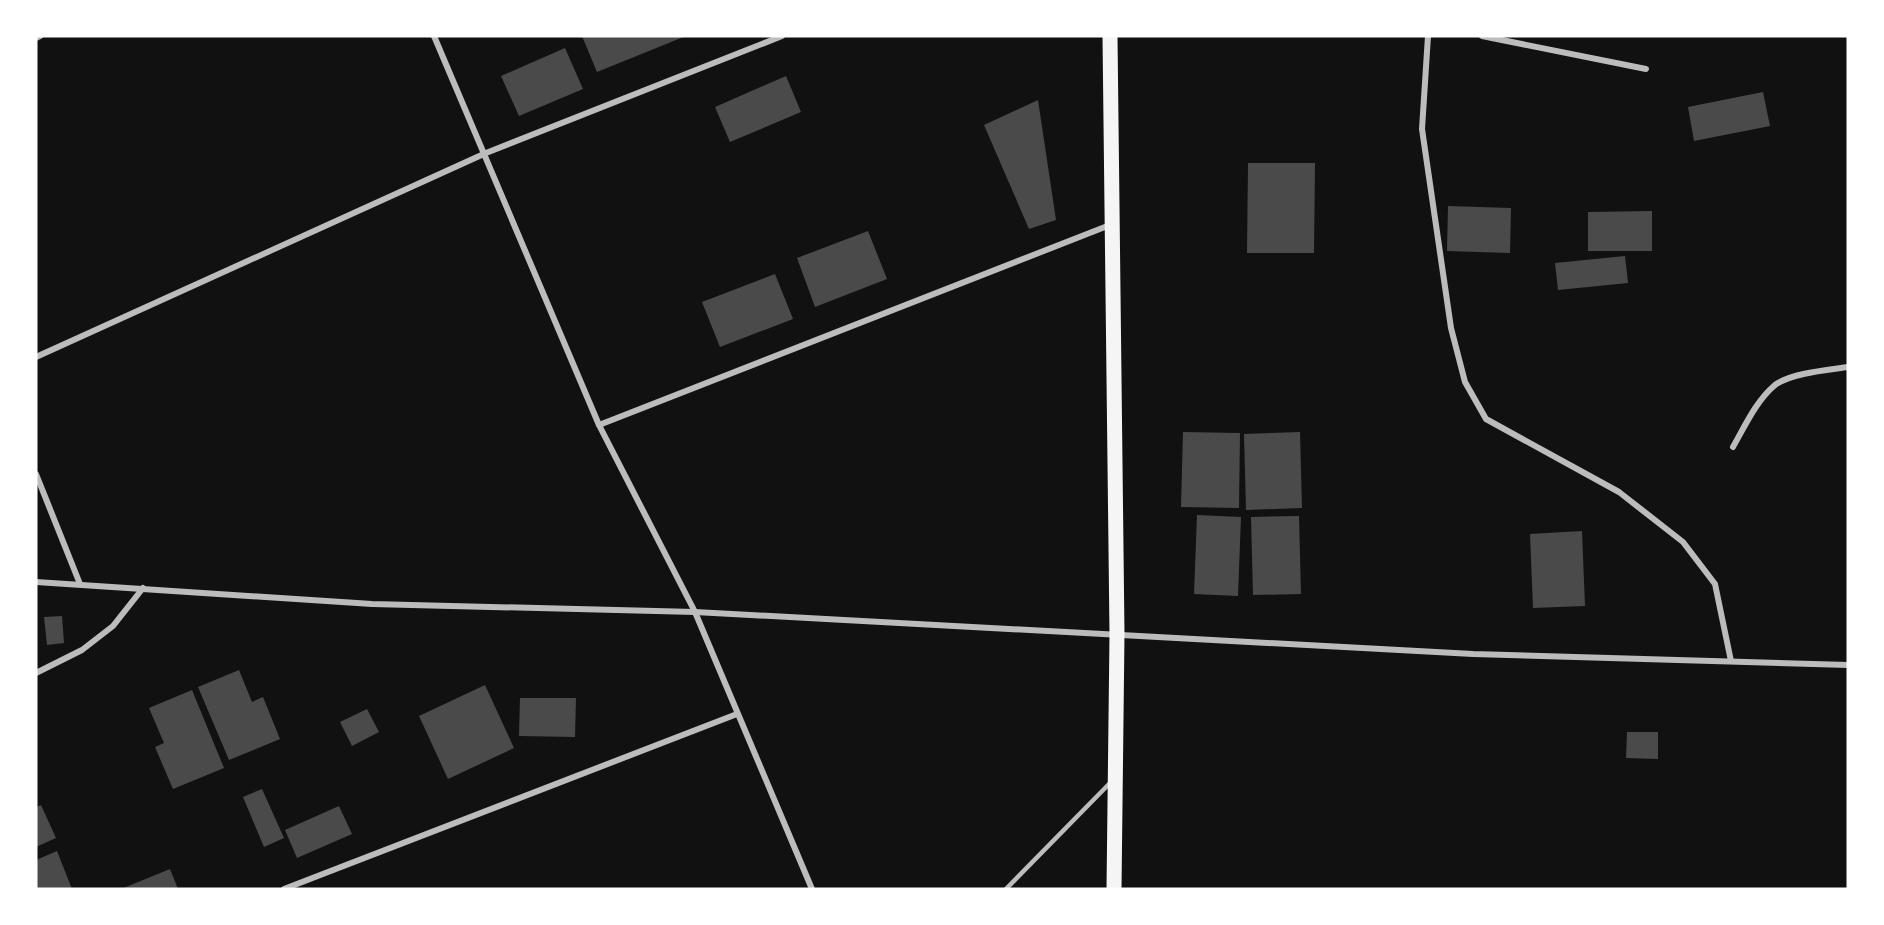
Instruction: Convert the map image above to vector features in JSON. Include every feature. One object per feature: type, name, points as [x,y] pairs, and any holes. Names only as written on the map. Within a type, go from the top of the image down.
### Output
[{"type":"main road","points":[[1110,36],[1117,634],[1114,889]]},
{"type":"street","points":[[434,36],[486,153],[599,425],[695,612],[812,889]]},
{"type":"street","points":[[36,357],[486,153],[782,36]]},
{"type":"street","points":[[1428,36],[1422,129],[1451,328],[1465,382],[1486,419],[1619,492],[1683,543],[1715,584],[1731,661]]},
{"type":"street","points":[[1482,36],[1646,69]]},
{"type":"street","points":[[599,425],[1113,224]]},
{"type":"street","points":[[1732,447],[1754,411],[1776,384],[1805,374],[1848,367]]},
{"type":"street","points":[[36,474],[80,584]]},
{"type":"street","points":[[36,582],[372,604],[695,612],[1473,654],[1848,665]]},
{"type":"street","points":[[36,673],[82,650],[113,627],[143,588]]},
{"type":"street","points":[[284,889],[737,714]]},
{"type":"lane","points":[[1006,889],[1115,779]]},
{"type":"building","points":[[582,36],[686,36],[597,72]]},
{"type":"building","points":[[565,48],[583,89],[519,116],[501,76]]},
{"type":"building","points":[[786,76],[801,112],[730,142],[715,107]]},
{"type":"building","points":[[1763,92],[1770,126],[1694,141],[1688,107]]},
{"type":"building","points":[[1038,100],[1056,220],[1029,229],[984,125]]},
{"type":"building","points":[[1248,163],[1315,163],[1314,253],[1247,253]]},
{"type":"building","points":[[1448,206],[1511,208],[1510,253],[1447,251]]},
{"type":"building","points":[[1652,211],[1652,251],[1588,251],[1588,212]]},
{"type":"building","points":[[868,231],[887,279],[815,307],[797,258]]},
{"type":"building","points":[[1625,256],[1628,283],[1558,290],[1555,263]]},
{"type":"building","points":[[775,274],[793,319],[720,347],[702,302]]},
{"type":"building","points":[[1183,432],[1240,433],[1239,508],[1181,507]]},
{"type":"building","points":[[1300,432],[1302,508],[1246,510],[1244,434]]},
{"type":"building","points":[[1197,515],[1241,517],[1238,596],[1194,594]]},
{"type":"building","points":[[1299,516],[1301,594],[1253,595],[1251,517]]},
{"type":"building","points":[[1582,531],[1585,606],[1533,608],[1530,534]]},
{"type":"building","points":[[62,616],[64,643],[47,645],[44,617]]},
{"type":"building","points":[[239,670],[252,702],[263,697],[280,739],[229,760],[198,687]]},
{"type":"building","points":[[485,685],[514,748],[448,779],[419,716]]},
{"type":"building","points":[[192,690],[224,768],[173,789],[155,747],[164,743],[149,708]]},
{"type":"building","points":[[520,698],[576,698],[575,737],[519,736]]},
{"type":"building","points":[[367,709],[379,732],[352,746],[340,722]]},
{"type":"building","points":[[1627,732],[1658,732],[1658,759],[1626,758]]},
{"type":"building","points":[[262,789],[284,838],[264,847],[243,797]]},
{"type":"building","points":[[41,805],[56,838],[36,847],[36,807]]},
{"type":"building","points":[[339,806],[352,834],[297,858],[285,830]]},
{"type":"building","points":[[57,851],[72,889],[36,889],[36,860]]},
{"type":"building","points":[[170,869],[178,889],[121,889]]}]
